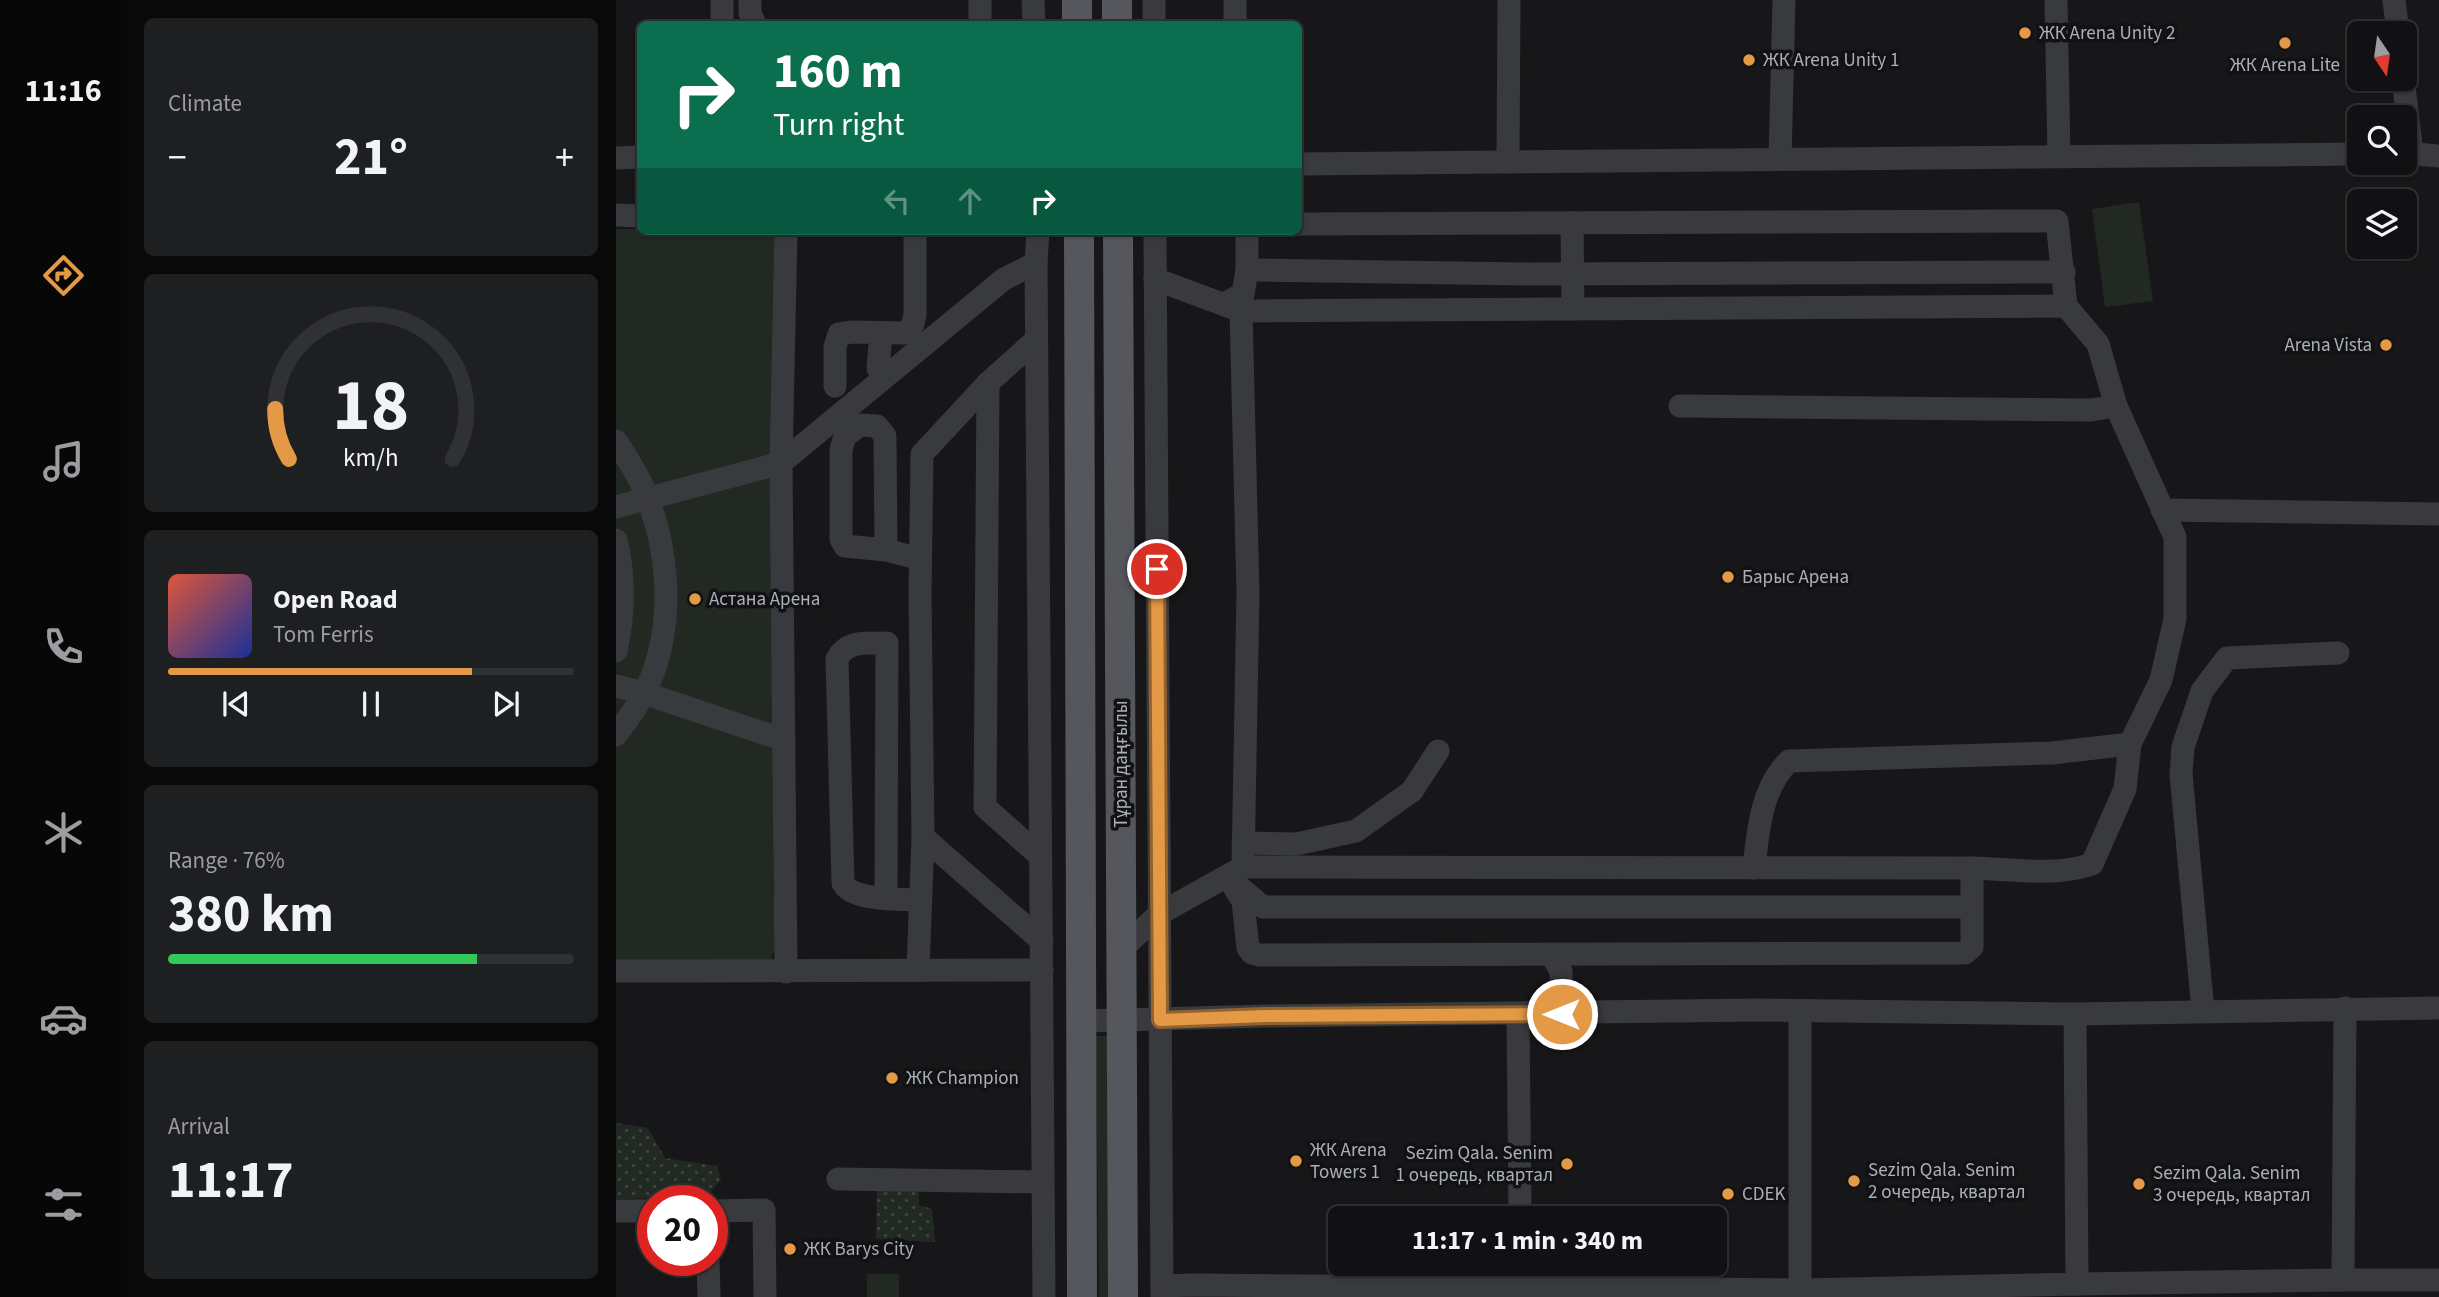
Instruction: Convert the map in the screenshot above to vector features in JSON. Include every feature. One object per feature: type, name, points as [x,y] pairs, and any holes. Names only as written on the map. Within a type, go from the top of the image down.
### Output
[{"type":"main road","points":[[1077,0],[1077,21]]},
{"type":"main road","points":[[1116,0],[1117,21]]},
{"type":"main road","name":"Тұран даңғылы","points":[[1079,235],[1082,1297]]},
{"type":"main road","name":"Тұран даңғылы","points":[[1118,235],[1123,1297]]},
{"type":"lane","points":[[722,0],[722,21]]},
{"type":"lane","points":[[750,0],[750,13],[754,21]]},
{"type":"lane","points":[[980,0],[980,21]]},
{"type":"lane","points":[[1033,0],[1034,21]]},
{"type":"lane","points":[[1154,0],[1154,21]]},
{"type":"lane","points":[[1235,21],[1236,0]]},
{"type":"lane","points":[[1507,162],[1509,0]]},
{"type":"lane","points":[[1780,159],[1784,0]]},
{"type":"lane","points":[[2056,0],[2059,156]]},
{"type":"lane","points":[[2394,0],[2397,21]]},
{"type":"lane","points":[[1302,164],[2347,153]]},
{"type":"lane","points":[[2417,154],[2439,156]]},
{"type":"lane","points":[[616,158],[637,157]]},
{"type":"lane","points":[[616,215],[637,216]]},
{"type":"lane","points":[[1122,949],[1159,914],[1233,874],[1754,868],[2079,869],[2092,864],[2125,789],[2130,744],[2161,680],[2175,620],[2175,537],[2116,406],[2098,344],[2066,306],[2057,221],[1302,224]]},
{"type":"lane","points":[[1572,223],[1573,309]]},
{"type":"lane","points":[[786,235],[781,464],[786,972]]},
{"type":"lane","points":[[835,386],[835,347],[839,334],[904,333],[912,327],[915,315],[915,235]]},
{"type":"lane","points":[[1038,235],[1036,340],[1044,1297]]},
{"type":"lane","points":[[1156,235],[1162,1292],[1800,1294],[2077,1284],[2439,1280]]},
{"type":"lane","points":[[1247,235],[1244,293],[1233,308],[1248,593],[1243,843],[1233,874],[1245,911],[1248,948],[1252,953],[1965,953],[1972,947],[1972,868]]},
{"type":"lane","points":[[616,507],[781,464],[1004,279],[1036,263]]},
{"type":"lane","points":[[1247,270],[1574,274],[2064,272]]},
{"type":"lane","points":[[1155,279],[1233,308],[2066,306]]},
{"type":"lane","points":[[878,368],[881,334]]},
{"type":"lane","points":[[918,970],[923,836],[920,559],[922,454],[988,383],[1036,340]]},
{"type":"lane","points":[[988,383],[985,807],[1041,857]]},
{"type":"lane","points":[[1681,407],[2091,410],[2116,406]]},
{"type":"lane","points":[[886,551],[884,436],[877,426],[860,425],[845,436],[841,450],[841,539],[845,546],[920,559]]},
{"type":"lane","points":[[616,441],[642,484],[662,550],[666,613],[657,661],[644,693],[616,735]]},
{"type":"lane","points":[[2162,510],[2439,514]]},
{"type":"lane","points":[[616,540],[620,557],[623,612],[616,651]]},
{"type":"lane","points":[[920,900],[853,894],[846,890],[843,883],[837,659],[841,650],[850,645],[921,641]]},
{"type":"lane","points":[[886,898],[887,643]]},
{"type":"lane","points":[[2203,1011],[2181,774],[2183,747],[2202,691],[2227,658],[2338,653]]},
{"type":"lane","points":[[616,687],[644,693],[785,740]]},
{"type":"lane","points":[[1754,868],[1759,819],[1779,771],[1789,761],[2052,753],[2130,744]]},
{"type":"lane","points":[[1243,843],[1296,844],[1356,831],[1412,791],[1438,751]]},
{"type":"lane","points":[[923,836],[1042,942]]},
{"type":"lane","points":[[1233,874],[1263,907],[1971,907]]},
{"type":"lane","points":[[1551,954],[1561,971],[1562,1014]]},
{"type":"lane","points":[[616,971],[1042,970]]},
{"type":"lane","points":[[1083,1021],[1759,1010],[2075,1014],[2345,1008],[2439,1009]]},
{"type":"lane","points":[[2343,1280],[2345,1008]]},
{"type":"lane","points":[[1800,1011],[1800,1294]]},
{"type":"lane","points":[[1518,1014],[1520,1206]]},
{"type":"lane","points":[[2075,1014],[2077,1284]]},
{"type":"lane","points":[[838,1179],[1043,1182]]},
{"type":"lane","points":[[728,1211],[764,1210],[765,1297]]},
{"type":"lane","points":[[616,1211],[637,1211]]},
{"type":"lane","points":[[708,1276],[709,1297]]},
{"type":"shaded area","points":[[2139,202],[2153,301],[2105,307],[2092,209]]},
{"type":"shaded area","name":"Астана Арена","points":[[616,229],[637,229],[637,235],[778,235],[773,894],[777,894],[777,952],[772,953],[772,966],[616,966]]},
{"type":"shaded area","points":[[1096,1036],[1108,1036],[1110,1297],[1099,1297]]},
{"type":"shaded area","points":[[616,1123],[648,1128],[665,1158],[717,1166],[721,1180],[717,1185],[637,1185],[637,1199],[616,1199]]},
{"type":"shaded area","points":[[877,1190],[919,1192],[919,1205],[932,1209],[935,1242],[876,1239]]},
{"type":"shaded area","points":[[867,1274],[899,1274],[899,1297],[867,1297]]},
{"type":"place","name":"ЖК Arena Unity 2","points":[[2025,33]]},
{"type":"place","name":"ЖК Arena Lite","points":[[2285,43]]},
{"type":"place","name":"ЖК Arena Unity 1","points":[[1749,60]]},
{"type":"place","name":"Arena Vista","points":[[2386,345]]},
{"type":"place","name":"Барыс Арена","points":[[1728,577]]},
{"type":"place","name":"Астана Арена","points":[[695,599]]},
{"type":"place","name":"ЖК Champion","points":[[892,1078]]},
{"type":"place","name":"ЖК Arena Towers 1","points":[[1296,1161]]},
{"type":"place","name":"Sezim Qala. Senim 1 очередь, квартал","points":[[1567,1164]]},
{"type":"place","name":"Sezim Qala. Senim 2 очередь, квартал","points":[[1854,1181]]},
{"type":"place","name":"Sezim Qala. Senim 3 очередь, квартал","points":[[2139,1184]]},
{"type":"place","name":"CDEK","points":[[1728,1194]]},
{"type":"place","name":"ЖК Barys City","points":[[790,1249]]},
{"type":"route","points":[[1157,569],[1160,1020],[1265,1016],[1562,1014]]}]
